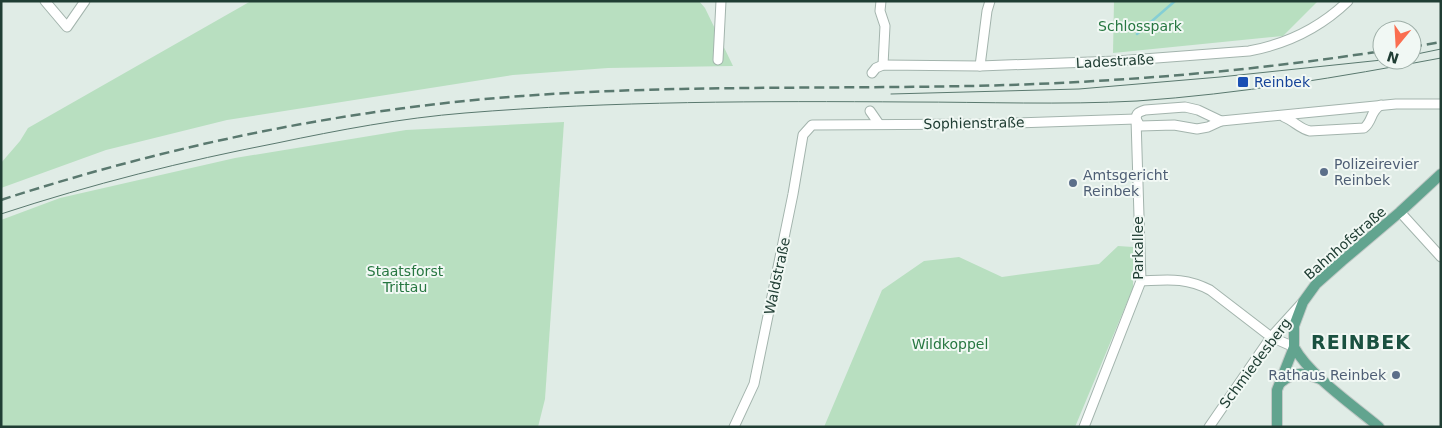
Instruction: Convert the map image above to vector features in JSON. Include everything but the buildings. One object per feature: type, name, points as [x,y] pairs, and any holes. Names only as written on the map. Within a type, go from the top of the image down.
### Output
[{"type":"main road","name":"Bahnhofstraße","points":[[1276,427],[1278,390],[1294,347],[1294,326],[1303,302],[1316,284],[1441,174]]},
{"type":"main road","points":[[1294,347],[1303,361],[1314,372],[1379,427]]},
{"type":"main road","points":[[1287,365],[1298,363],[1314,372]]},
{"type":"main road","points":[[1280,383],[1294,374],[1312,376],[1324,380]]},
{"type":"street","points":[[45,1],[68,27],[85,1]]},
{"type":"street","points":[[718,60],[721,1]]},
{"type":"street","points":[[872,73],[876,68],[883,65],[885,26],[880,11],[880,1]]},
{"type":"street","points":[[980,66],[990,1]]},
{"type":"street","name":"Ladestraße","points":[[883,65],[980,66],[1117,61],[1249,51],[1270,47],[1299,36],[1330,17],[1348,1]]},
{"type":"street","name":"Sophienstraße","points":[[1221,121],[1198,110],[1185,107],[1145,110],[1136,114],[1136,119],[1140,126],[1174,124],[1196,129],[1208,127],[1221,121],[1381,105],[1441,104]]},
{"type":"street","name":"Sophienstraße","points":[[1277,116],[1294,121],[1305,130],[1310,131],[1364,128],[1372,118],[1373,111],[1381,105]]},
{"type":"street","points":[[870,111],[879,124]]},
{"type":"street","name":"Sophienstraße","points":[[812,125],[989,124],[1136,119]]},
{"type":"street","name":"Parkallee","points":[[1084,427],[1140,281],[1136,119]]},
{"type":"street","name":"Waldstraße","points":[[734,427],[754,384],[793,194],[803,135],[812,125]]},
{"type":"street","points":[[1400,212],[1441,257]]},
{"type":"street","points":[[1140,281],[1176,279],[1202,286],[1210,290],[1271,338],[1294,347]]},
{"type":"street","name":"Schmiedesberg","points":[[1209,427],[1271,338],[1303,302]]},
{"type":"green space","points":[[251,1],[699,1],[705,8],[733,66],[608,68],[513,75],[227,120],[106,150],[1,188],[1,163],[20,141],[28,128]]},
{"type":"green space","name":"Schlosspark","points":[[1114,1],[1318,1],[1283,36],[1113,53]]},
{"type":"green space","name":"Staatsforst Trittau","points":[[564,122],[545,399],[538,427],[1,427],[1,220],[60,198],[235,158],[406,130]]},
{"type":"green space","name":"Wildkoppel","points":[[1118,246],[1133,247],[1133,288],[1075,427],[824,427],[882,290],[924,261],[959,257],[1002,277],[1099,264]]},
{"type":"waterway","points":[[1137,34],[1175,1]]},
{"type":"tram line","points":[[1422,53],[1441,49]]},
{"type":"tram line","points":[[1,214],[104,183],[207,157],[347,129],[441,115],[576,106],[688,103],[1052,103],[1137,101],[1289,84],[1441,58]]},
{"type":"tram line","points":[[891,94],[1079,89],[1372,61]]},
{"type":"railway","points":[[1422,45],[1441,42]]},
{"type":"railway","points":[[1,200],[65,180],[193,146],[324,120],[456,102],[522,96],[634,90],[970,86],[1073,82],[1228,71],[1372,52]]},
{"type":"place","name":"Reinbek","points":[[1243,82]]},
{"type":"place","name":"Polizeirevier Reinbek","points":[[1324,172]]},
{"type":"place","name":"Amtsgericht Reinbek","points":[[1073,183]]},
{"type":"place","name":"Rathaus Reinbek","points":[[1396,375]]},
{"type":"district","name":"REINBEK","points":[[1361,342]]}]
